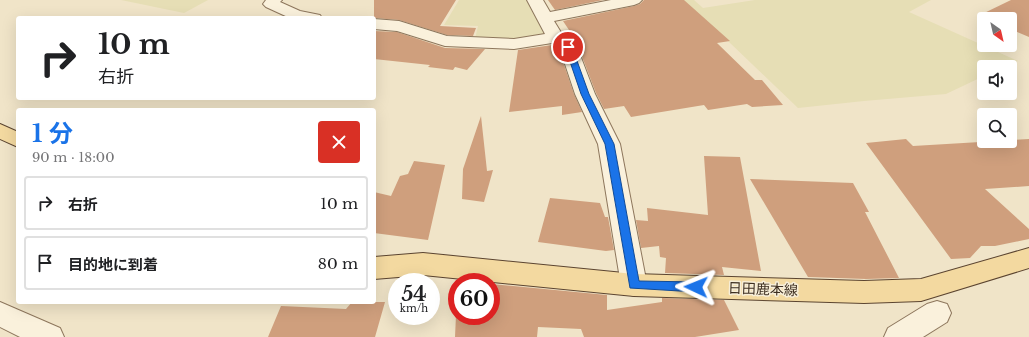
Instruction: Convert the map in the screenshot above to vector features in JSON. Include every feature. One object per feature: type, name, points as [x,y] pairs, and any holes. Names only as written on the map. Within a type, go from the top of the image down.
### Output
[{"type":"main road","points":[[0,131],[16,139]]},
{"type":"main road","name":"日田鹿本線","points":[[376,268],[423,264],[634,285],[864,292],[921,290],[1029,258]]},
{"type":"street","points":[[274,0],[271,4],[296,16]]},
{"type":"street","points":[[535,0],[555,37],[568,47],[585,94],[609,144],[634,285]]},
{"type":"street","points":[[545,18],[634,0]]},
{"type":"street","points":[[376,24],[398,26],[445,41],[514,44],[555,37]]},
{"type":"street","points":[[898,337],[937,313]]},
{"type":"street","points":[[0,314],[50,337]]},
{"type":"shaded area","points":[[121,0],[208,0],[184,13]]},
{"type":"shaded area","points":[[459,0],[530,0],[549,35],[515,40],[475,39],[478,26],[444,25]]},
{"type":"shaded area","points":[[649,0],[694,0],[703,8],[755,0],[931,0],[909,12],[977,43],[977,52],[998,52],[1016,60],[977,60],[977,79],[946,94],[798,108],[705,19],[669,22]]},
{"type":"building","points":[[374,0],[456,0],[440,26],[476,28],[473,36],[447,35],[399,20],[376,18],[376,16],[374,16]]},
{"type":"building","points":[[548,0],[603,0],[555,10]]},
{"type":"building","points":[[644,0],[684,0],[730,41],[717,43],[755,80],[762,80],[783,105],[752,107],[747,104],[708,110],[704,105],[631,117],[624,106],[604,109],[596,93],[578,46],[574,42],[577,42],[563,21],[634,6],[640,4]]},
{"type":"building","points":[[1011,0],[1029,0],[1029,37],[1017,32],[1017,12],[986,12]]},
{"type":"building","points":[[376,31],[397,32],[445,48],[485,49],[467,70],[455,67],[453,70],[428,67],[430,65],[376,59]]},
{"type":"building","points":[[552,45],[559,50],[574,94],[582,112],[562,115],[562,106],[509,112],[518,50]]},
{"type":"building","points":[[481,116],[487,171],[493,170],[484,202],[462,199],[463,169]]},
{"type":"building","points":[[906,139],[913,146],[977,142],[977,148],[1017,148],[1017,140],[1029,139],[1029,186],[985,189],[1029,229],[1029,239],[995,246],[981,246],[970,258],[951,259],[866,143]]},
{"type":"building","points":[[704,156],[740,157],[761,271],[722,267],[724,275],[665,273],[666,258],[660,257],[659,246],[641,248],[636,220],[648,221],[647,208],[708,215]]},
{"type":"building","points":[[414,161],[445,165],[428,240],[376,233],[376,192],[391,196],[400,176],[408,174]]},
{"type":"building","points":[[750,179],[853,183],[869,212],[865,212],[899,278],[866,279],[808,277]]},
{"type":"building","points":[[550,198],[600,203],[605,217],[608,217],[614,250],[606,251],[538,242]]},
{"type":"building","points":[[500,285],[607,295],[607,310],[662,302],[662,298],[724,300],[739,330],[695,337],[584,337],[581,329],[538,327],[537,337],[455,337],[456,325],[500,325]]},
{"type":"building","points":[[376,302],[385,302],[375,337],[268,337],[281,306],[346,309],[350,304],[376,304]]},
{"type":"route","points":[[568,47],[585,94],[609,144],[634,285],[696,287]]}]
